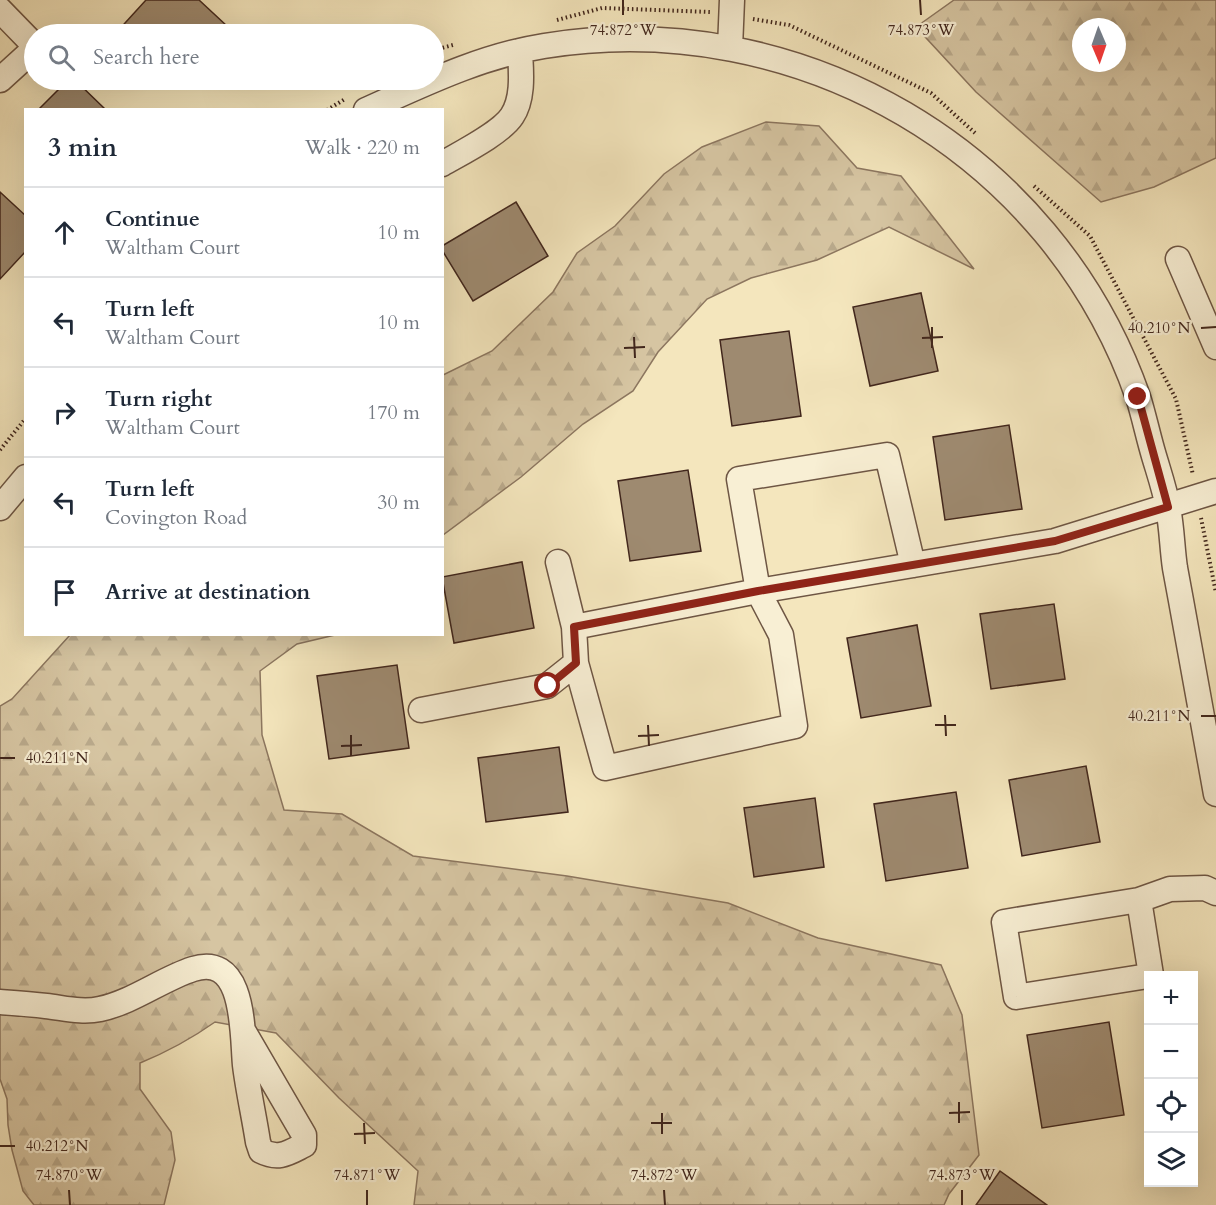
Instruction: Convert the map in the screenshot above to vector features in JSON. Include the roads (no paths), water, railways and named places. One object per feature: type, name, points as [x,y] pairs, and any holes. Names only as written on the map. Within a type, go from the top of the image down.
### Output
[{"type":"street","points":[[730,48],[731,7]]},
{"type":"street","points":[[0,10],[24,36]]},
{"type":"street","points":[[444,75],[498,56],[585,41],[630,39],[678,41],[730,48],[787,62],[829,76],[911,117],[945,139],[986,171],[1022,207],[1065,259],[1116,345],[1138,397],[1168,507],[1173,555],[1216,794]]},
{"type":"street","points":[[444,163],[503,126],[514,115],[522,80],[520,51]]},
{"type":"street","points":[[0,80],[24,57]]},
{"type":"street","points":[[370,108],[411,90]]},
{"type":"street","points":[[1178,259],[1216,346]]},
{"type":"street","points":[[558,562],[574,627],[576,663],[604,768],[795,726],[781,635],[758,591],[739,479],[887,454],[913,566]]},
{"type":"street","points":[[0,508],[24,479]]},
{"type":"street","points":[[574,627],[758,591],[1055,541],[1207,494]]},
{"type":"street","points":[[421,710],[548,686],[576,663]]},
{"type":"street","points":[[1144,977],[1016,997],[1004,922],[1139,900],[1170,889],[1205,888],[1216,893]]},
{"type":"street","points":[[1139,900],[1150,971]]},
{"type":"street","points":[[0,1002],[78,1011],[100,1009],[135,996],[193,969],[208,966],[215,967],[231,982],[239,1002],[244,1032]]}]
